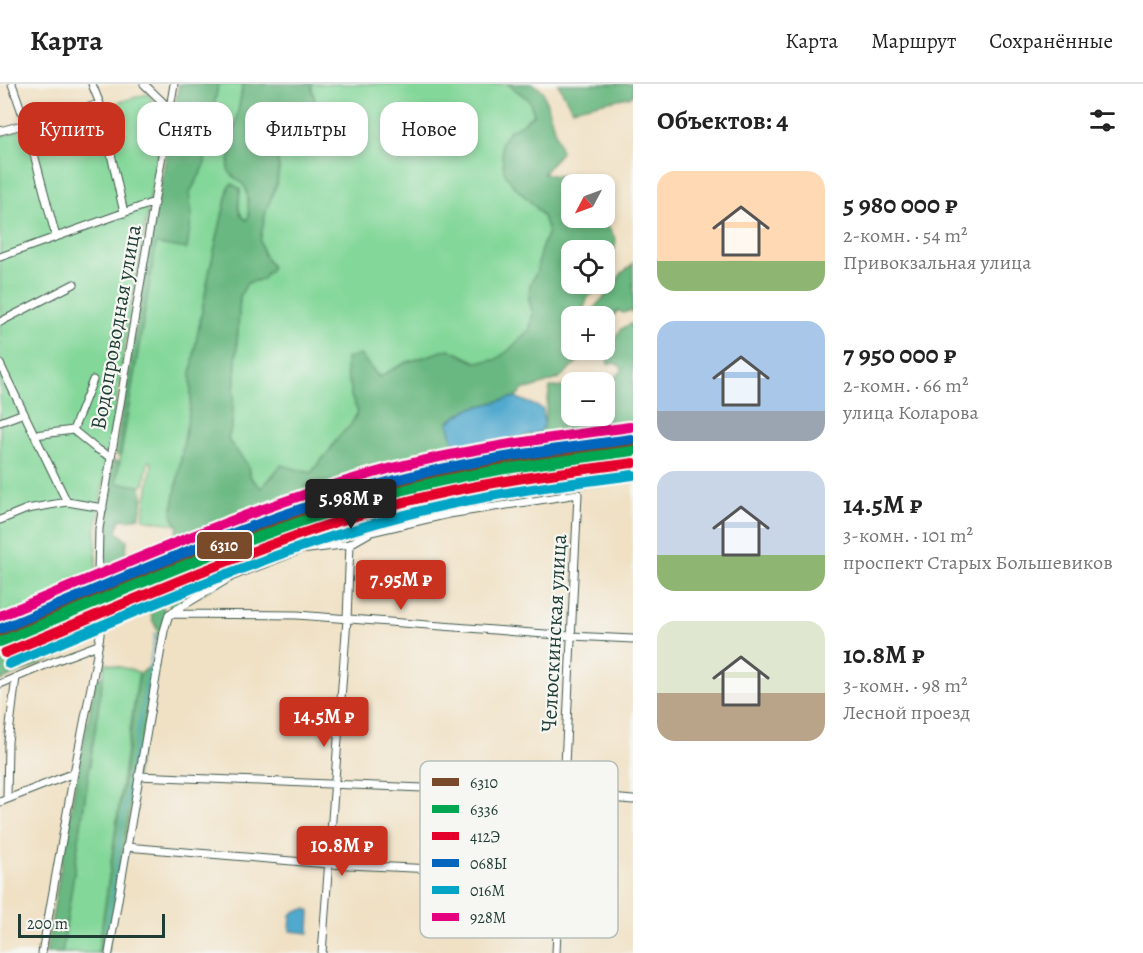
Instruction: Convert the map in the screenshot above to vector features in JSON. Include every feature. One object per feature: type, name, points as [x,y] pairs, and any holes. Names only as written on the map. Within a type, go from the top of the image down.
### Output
[{"type":"street","points":[[12,84],[18,102]]},
{"type":"street","points":[[92,84],[99,102]]},
{"type":"street","points":[[144,84],[163,102]]},
{"type":"street","name":"Водопроводная улица","points":[[171,102],[174,84]]},
{"type":"street","points":[[0,131],[18,126]]},
{"type":"street","points":[[34,156],[56,237]]},
{"type":"street","points":[[111,156],[124,213]]},
{"type":"street","name":"Водопроводная улица","points":[[98,576],[99,529],[162,156]]},
{"type":"street","points":[[0,257],[154,202]]},
{"type":"street","points":[[0,322],[74,284]]},
{"type":"street","points":[[0,364],[67,502]]},
{"type":"street","points":[[73,430],[93,380]]},
{"type":"street","points":[[0,422],[24,413]]},
{"type":"street","points":[[35,435],[73,430],[95,448],[111,456]]},
{"type":"street","name":"Челюскинская улица","points":[[351,544],[371,532],[449,514],[578,494],[565,761]]},
{"type":"street","points":[[0,520],[27,509],[67,502],[103,508]]},
{"type":"street","points":[[109,953],[138,776],[169,614],[233,576],[301,550],[351,544],[322,953]]},
{"type":"street","points":[[0,614],[88,578]]},
{"type":"street","points":[[169,614],[297,615],[633,639]]},
{"type":"street","points":[[42,953],[98,645],[100,623]]},
{"type":"street","points":[[0,684],[98,645]]},
{"type":"street","points":[[16,677],[4,801],[74,773]]},
{"type":"street","points":[[138,776],[420,788]]},
{"type":"street","points":[[618,799],[633,800]]},
{"type":"street","points":[[126,847],[328,864],[420,868]]},
{"type":"street","name":"Челюскинская улица","points":[[556,953],[557,938]]},
{"type":"green space","points":[[179,84],[218,84],[215,102],[176,102]]},
{"type":"green space","points":[[218,84],[243,84],[233,141],[233,102],[215,102]]},
{"type":"green space","points":[[243,84],[311,84],[315,102],[245,102],[245,156],[277,156],[279,167],[277,183],[266,211],[260,241],[264,255],[272,267],[263,279],[247,283],[240,296],[232,425],[228,440],[247,464],[251,478],[261,488],[281,465],[311,473],[339,436],[350,426],[358,412],[351,396],[346,373],[346,358],[360,355],[379,377],[405,363],[449,349],[475,362],[495,360],[508,351],[530,329],[533,314],[529,300],[530,285],[537,271],[540,253],[548,231],[543,216],[512,184],[504,172],[501,143],[509,131],[534,114],[529,100],[508,84],[533,84],[543,91],[561,152],[543,174],[561,176],[561,228],[609,228],[616,240],[615,247],[615,240],[561,240],[561,294],[592,294],[588,297],[585,306],[561,306],[561,360],[580,360],[566,372],[561,372],[558,379],[524,389],[515,397],[468,409],[448,422],[454,445],[467,446],[345,480],[335,487],[325,488],[212,529],[203,536],[200,545],[192,550],[193,554],[167,564],[161,560],[174,549],[178,525],[172,513],[191,400],[191,375],[195,348],[210,269],[229,186],[232,184],[240,189],[238,206],[242,217],[246,220],[249,217],[246,189],[228,169],[230,156],[233,156],[233,141]]},
{"type":"green space","points":[[311,84],[508,84],[529,100],[534,114],[509,131],[512,184],[534,205],[543,217],[548,231],[540,253],[537,271],[530,285],[529,300],[533,314],[530,329],[508,351],[495,360],[476,362],[449,349],[405,363],[379,377],[360,355],[346,373],[351,396],[358,412],[350,426],[339,436],[311,473],[281,465],[261,489],[251,478],[247,464],[228,440],[232,425],[240,295],[247,283],[263,279],[264,255],[260,241],[266,211],[277,183],[279,168],[277,156],[368,156],[368,102],[315,102]]},
{"type":"green space","points":[[558,84],[633,84],[633,96],[572,109]]},
{"type":"green space","points":[[147,94],[155,102],[137,102],[137,156],[158,156],[133,293],[96,528],[96,577],[75,595],[0,627],[0,136],[18,131],[18,156],[125,156],[125,102],[119,102]]},
{"type":"green space","points":[[166,156],[206,156],[204,167],[189,194],[192,215],[187,249],[156,244],[120,456],[115,454]]},
{"type":"green space","points":[[206,156],[230,156],[228,169],[246,189],[249,217],[246,220],[240,213],[240,189],[232,184],[229,186],[210,269],[195,348],[191,375],[191,400],[172,512],[178,525],[143,519],[152,464],[150,461],[144,485],[116,484],[156,244],[192,215],[189,194],[204,167]]},
{"type":"green space","points":[[633,263],[633,312],[623,313],[618,310],[615,314],[615,306],[596,306],[607,294],[615,294],[615,284],[622,273]]},
{"type":"green space","points":[[633,323],[633,435],[551,449],[530,435],[541,431],[544,425],[550,387],[561,387],[561,426],[615,426],[615,377],[623,370],[617,364],[608,364],[608,360],[615,360],[615,340],[623,328]]},
{"type":"green space","points":[[113,461],[119,462],[116,483],[140,486],[142,501],[139,517],[129,520],[120,519],[117,532],[127,540],[127,560],[118,570],[102,576],[100,575],[103,513],[106,513]]},
{"type":"green space","points":[[633,470],[633,480],[556,490],[553,495],[446,512],[425,501],[477,494],[488,488],[492,491]]},
{"type":"green space","points":[[244,563],[250,568],[173,609],[170,608],[166,596]]},
{"type":"green space","points":[[156,599],[160,599],[165,617],[149,689],[150,694],[117,878],[119,881],[107,953],[98,953],[139,675],[154,663],[158,631],[149,606]]},
{"type":"green space","points":[[91,628],[91,642],[0,681],[0,663]]},
{"type":"green space","points":[[105,663],[139,672],[100,942],[98,953],[62,953]]},
{"type":"green space","points":[[103,676],[62,953],[46,953],[96,678]]},
{"type":"water","points":[[515,397],[543,409],[544,425],[541,431],[498,442],[455,446],[448,422],[468,409]]},
{"type":"water","points":[[306,909],[310,911],[309,933],[290,931],[291,915],[296,911]]},
{"type":"waterway","points":[[103,953],[127,792],[155,633]]},
{"type":"transit line","name":"928М","points":[[0,616],[194,536],[342,483],[392,468],[451,455],[630,427]]},
{"type":"transit line","name":"068Ы","points":[[0,629],[195,548],[344,495],[453,466],[631,439]]},
{"type":"transit line","name":"6310","points":[[0,638],[226,545],[365,497],[488,467],[633,444]]},
{"type":"transit line","name":"6336","points":[[0,642],[195,561],[345,507],[454,478],[633,451]]},
{"type":"transit line","name":"412Э","points":[[5,653],[200,572],[349,518],[400,503],[487,484],[633,463]]},
{"type":"transit line","name":"016М","points":[[9,664],[204,583],[354,530],[405,515],[489,496],[633,475]]}]
